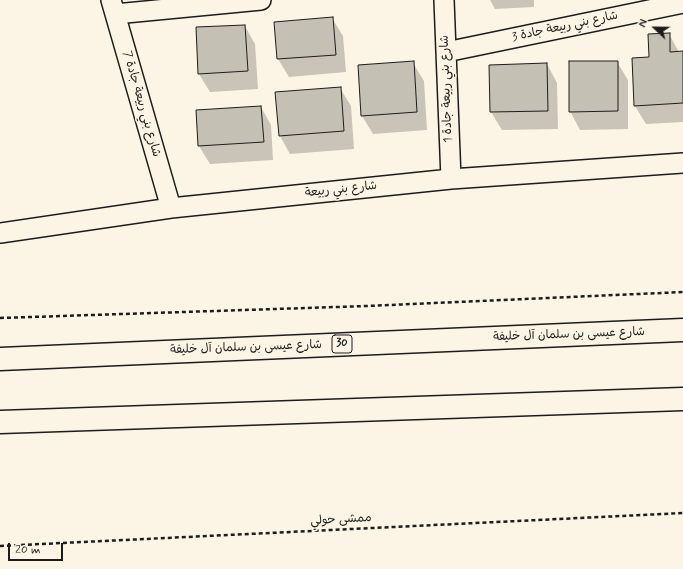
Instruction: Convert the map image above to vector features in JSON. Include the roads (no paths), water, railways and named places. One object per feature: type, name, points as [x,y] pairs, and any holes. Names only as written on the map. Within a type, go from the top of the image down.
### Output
[{"type":"highway","name":"شارع عيسى بن سلمان آل خليفة","points":[[0,358],[683,330]]},
{"type":"highway","points":[[0,422],[683,399]]},
{"type":"street","points":[[113,7],[261,0]]},
{"type":"street","name":"شارع بني ربيعة جادة 1","points":[[444,0],[451,179]]},
{"type":"street","name":"شارع بني ربيعة جادة 3","points":[[446,52],[683,3]]},
{"type":"street","name":"شارع بني ربيعة جادة 7","points":[[113,7],[171,208]]},
{"type":"street","name":"شارع بني ربيعة","points":[[0,233],[171,208],[451,179],[683,163]]}]
